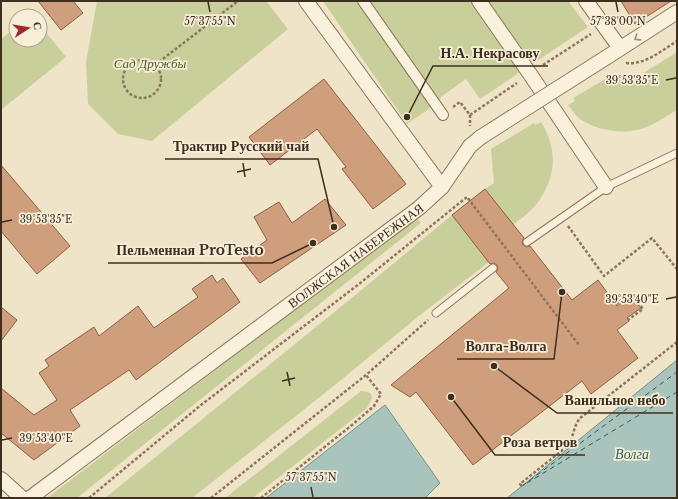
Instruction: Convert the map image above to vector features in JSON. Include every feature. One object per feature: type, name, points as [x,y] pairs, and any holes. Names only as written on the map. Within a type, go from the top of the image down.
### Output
[{"type":"street","points":[[306,1],[442,187]]},
{"type":"street","points":[[362,1],[442,115]]},
{"type":"street","points":[[479,1],[606,187]]},
{"type":"street","points":[[586,1],[620,48]]},
{"type":"street","name":"ВОЛЖСКАЯ НАБЕРЕЖНАЯ","points":[[30,498],[419,208],[442,187],[470,146],[479,139],[677,12]]},
{"type":"street","points":[[1,480],[22,498]]},
{"type":"lane","points":[[527,242],[606,187],[677,153]]},
{"type":"lane","points":[[436,314],[493,268]]},
{"type":"path","points":[[155,65],[238,1]]},
{"type":"path","points":[[470,115],[591,34]]},
{"type":"path","points":[[622,63],[634,64],[650,58],[677,40]]},
{"type":"path","points":[[143,60],[151,62],[155,65],[160,74],[161,82],[158,90],[152,95],[144,98],[130,94],[124,82],[126,69],[137,61],[143,60]]},
{"type":"path","points":[[442,115],[460,102],[470,115],[470,128],[479,139]]},
{"type":"path","points":[[89,498],[201,405],[421,236],[467,197],[579,345]]},
{"type":"path","points":[[562,218],[604,276],[652,238],[677,269]]},
{"type":"path","points":[[616,304],[631,292],[643,309],[628,320]]},
{"type":"path","points":[[211,498],[366,375],[436,314]]},
{"type":"path","points":[[522,486],[520,484],[570,444],[579,419],[677,342]]},
{"type":"path","points":[[261,498],[352,426],[374,406],[381,394],[366,375]]},
{"type":"green space","name":"Сад Дружбы","points":[[97,1],[266,1],[288,29],[152,141],[118,134],[88,104],[86,62]]},
{"type":"green space","points":[[323,1],[568,1],[588,27],[480,99],[466,79],[441,97],[429,109],[407,124]]},
{"type":"green space","points":[[8,33],[8,48],[48,48],[48,35],[66,57],[1,110],[1,39]]},
{"type":"green space","points":[[677,52],[677,110],[653,124],[636,130],[611,131],[594,126],[580,119],[568,105],[575,101],[573,98],[614,74],[634,79]]},
{"type":"green space","points":[[541,122],[547,133],[553,154],[551,176],[542,196],[535,206],[513,225],[485,189],[494,183],[491,149],[534,123],[536,125]]},
{"type":"green space","points":[[452,215],[489,262],[420,315],[335,385],[192,498],[105,498],[359,292]]},
{"type":"green space","points":[[416,217],[421,223],[77,498],[47,498]]},
{"type":"green space","points":[[361,391],[371,394],[372,398],[367,408],[253,498],[225,498]]},
{"type":"water","name":"Волга","points":[[677,360],[677,498],[507,498],[522,486]]},
{"type":"water","points":[[385,405],[440,483],[425,498],[266,498]]},
{"type":"building","points":[[38,1],[73,1],[83,13],[61,30],[48,14],[48,8],[44,8]]},
{"type":"building","points":[[621,1],[671,1],[635,24]]},
{"type":"building","points":[[324,79],[406,184],[373,209],[342,169],[346,167],[317,129],[270,165],[249,137]]},
{"type":"building","points":[[1,165],[70,246],[37,274],[1,231]]},
{"type":"building","points":[[485,189],[524,238],[522,242],[523,245],[527,247],[530,246],[572,300],[598,280],[617,306],[631,295],[641,308],[627,318],[629,321],[617,330],[638,358],[591,394],[582,381],[473,465],[416,392],[410,397],[391,385],[509,288],[496,272],[498,269],[497,265],[494,263],[490,264],[452,215]]},
{"type":"building","points":[[325,199],[346,225],[260,283],[241,259],[267,240],[254,217],[279,202],[292,223]]},
{"type":"building","points":[[212,275],[217,283],[223,278],[240,302],[136,380],[129,370],[70,410],[80,426],[34,460],[1,433],[1,388],[34,415],[57,400],[39,373],[49,366],[45,360],[94,327],[99,336],[138,306],[154,328],[198,297],[192,289]]},
{"type":"building","points":[[1,307],[17,320],[1,341]]},
{"type":"ferry route","points":[[522,486],[677,372]]},
{"type":"ferry route","points":[[527,483],[677,392]]},
{"type":"place","name":"Н.А. Некрасову","points":[[407,117]]},
{"type":"place","name":"Трактир Русский чай","points":[[334,227]]},
{"type":"place","name":"Пельменная ProTesto","points":[[313,243]]},
{"type":"place","name":"Волга-Волга","points":[[562,292]]},
{"type":"place","name":"Ванильное небо","points":[[494,366]]},
{"type":"place","name":"Роза ветров","points":[[451,397]]}]
